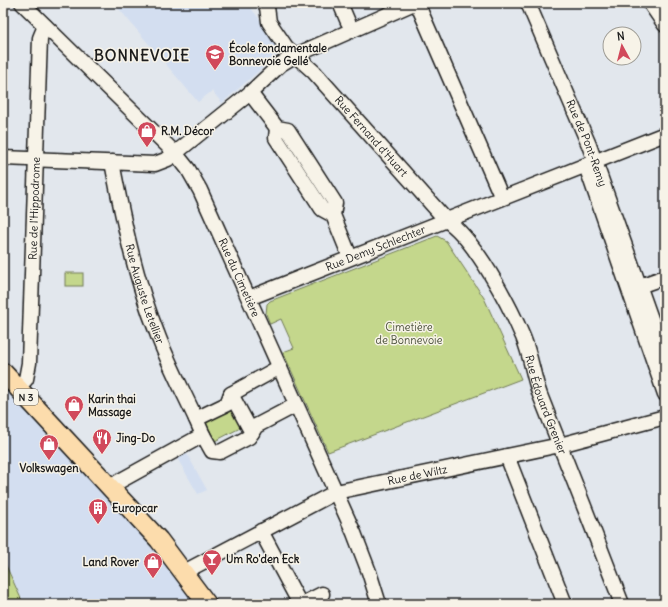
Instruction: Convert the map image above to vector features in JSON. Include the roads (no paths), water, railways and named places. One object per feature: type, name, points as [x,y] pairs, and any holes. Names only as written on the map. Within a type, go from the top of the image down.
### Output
[{"type":"main road","name":"N 3","points":[[3,372],[159,540],[207,604]]},
{"type":"street","name":"Rue du Cimetière","points":[[22,3],[176,154],[188,169],[200,190],[336,492],[369,572],[379,604]]},
{"type":"street","name":"Rue Fernand d'Huart","points":[[264,3],[267,7],[269,22],[286,47],[296,55],[446,220]]},
{"type":"street","points":[[340,3],[348,22]]},
{"type":"street","points":[[3,158],[155,164],[176,154],[250,93],[281,64],[296,55],[414,3]]},
{"type":"street","points":[[417,3],[502,198]]},
{"type":"street","name":"Rue de Pont-Remy","points":[[528,3],[591,164],[635,288],[665,358]]},
{"type":"street","points":[[650,3],[665,25]]},
{"type":"street","name":"Rue de l'Hippodrome","points":[[18,388],[26,379],[29,362],[40,38],[45,26]]},
{"type":"street","points":[[250,93],[277,128],[288,130],[335,203],[334,215],[350,257]]},
{"type":"street","name":"Rue Demy Schlechter","points":[[249,298],[665,134]]},
{"type":"street","name":"Rue Auguste Letellier","points":[[112,162],[124,223],[142,292],[157,334],[203,435],[212,451],[217,453],[252,433]]},
{"type":"street","name":"Rue Édouard Grenier","points":[[446,220],[457,227],[473,249],[499,290],[523,337],[534,379],[622,604]]},
{"type":"street","points":[[635,288],[665,277]]},
{"type":"street","name":"Rue de Pont-Remy","points":[[635,288],[665,394]]},
{"type":"street","points":[[196,420],[227,404],[231,394],[280,368]]},
{"type":"street","points":[[231,394],[252,433]]},
{"type":"street","points":[[252,433],[256,426],[296,405]]},
{"type":"street","name":"Rue de Wiltz","points":[[184,572],[336,492],[560,444],[665,417]]},
{"type":"street","points":[[110,488],[118,482],[203,435]]},
{"type":"street","points":[[507,456],[565,604]]},
{"type":"street","points":[[261,531],[301,604],[322,594]]},
{"type":"place","name":"École fondamentale Bonnevoie Gellé","points":[[215,71]]},
{"type":"place","name":"R.M. Décor","points":[[147,148]]},
{"type":"place","name":"Karin thai Massage","points":[[74,422]]},
{"type":"place","name":"Jing-Do","points":[[102,455]]},
{"type":"place","name":"Volkswagen","points":[[49,461]]},
{"type":"place","name":"Europcar","points":[[98,525]]},
{"type":"place","name":"Um Ro'den Eck","points":[[212,576]]},
{"type":"place","name":"Land Rover","points":[[153,579]]},
{"type":"district","name":"BONNEVOIE","points":[[142,55]]},
{"type":"park label","name":"Cimetière de Bonnevoie","points":[[409,333]]}]
